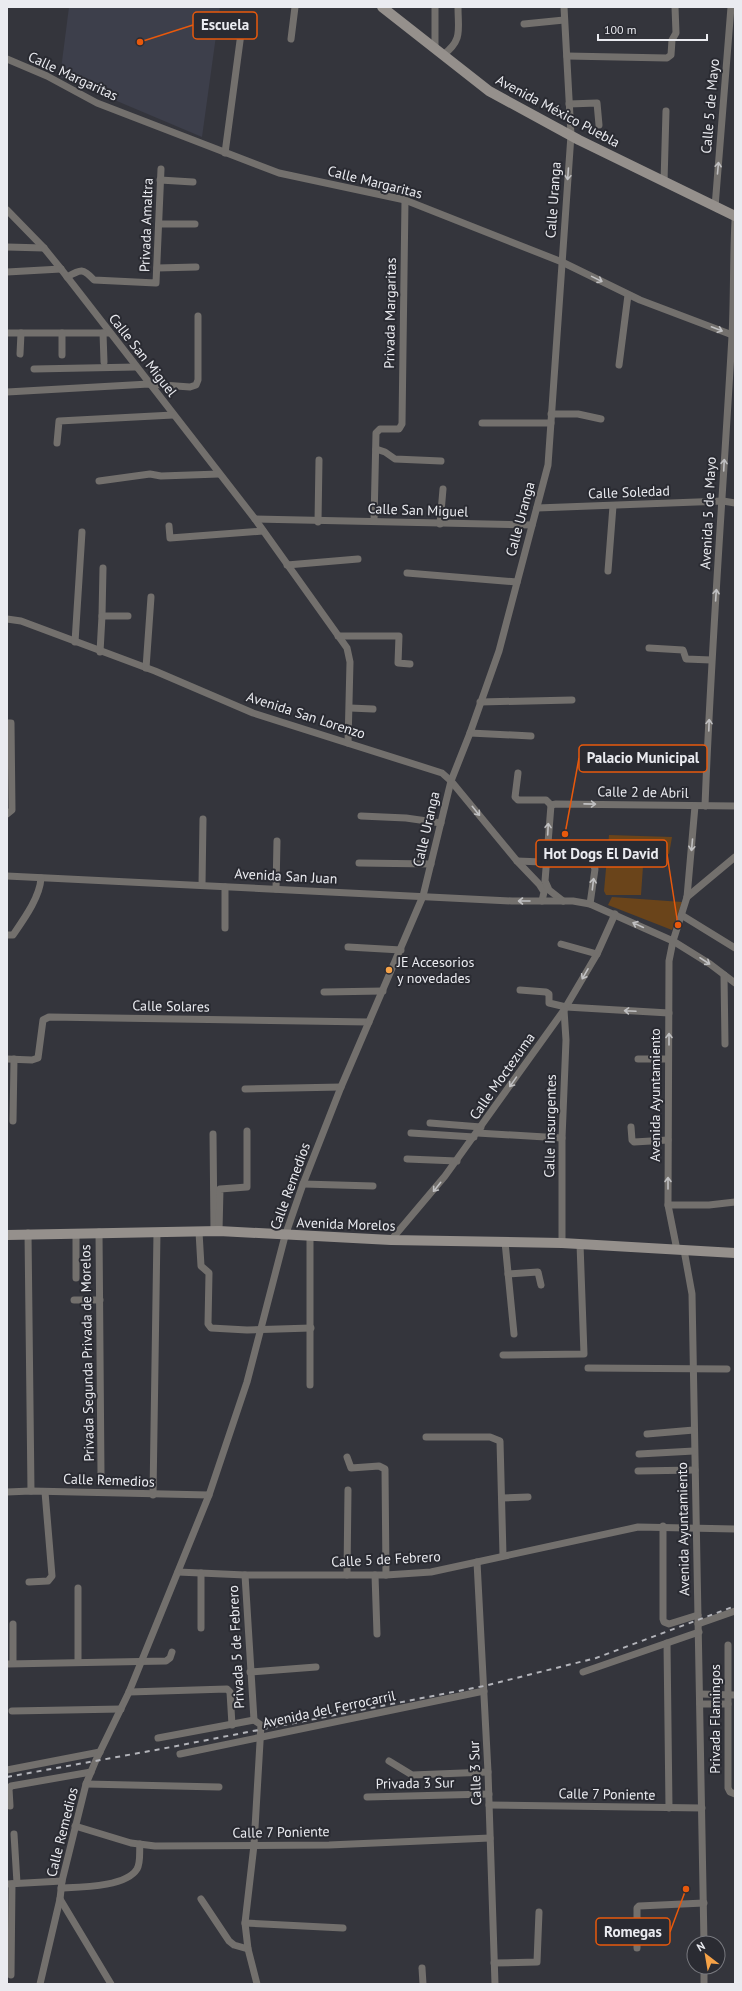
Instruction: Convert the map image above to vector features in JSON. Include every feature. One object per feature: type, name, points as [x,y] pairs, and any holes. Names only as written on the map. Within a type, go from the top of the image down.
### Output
[{"type":"street","points":[[291,39],[295,7]]},
{"type":"street","name":"Avenida México Puebla","points":[[382,7],[489,91],[571,135],[735,216]]},
{"type":"street","points":[[435,7],[435,49]]},
{"type":"street","points":[[443,55],[452,49],[458,40],[458,7]]},
{"type":"street","name":"Calle Uranga","points":[[423,896],[451,781],[470,734],[499,651],[548,466],[571,135],[564,7]]},
{"type":"street","points":[[567,56],[667,58],[671,55],[672,40],[676,33],[675,7]]},
{"type":"street","name":"Calle 5 de Mayo","points":[[715,207],[732,34],[731,7]]},
{"type":"street","points":[[524,24],[564,20]]},
{"type":"street","points":[[225,153],[242,26]]},
{"type":"street","name":"Calle Margaritas","points":[[7,59],[47,76],[97,103],[279,173],[405,200],[562,262],[628,295],[733,336]]},
{"type":"street","points":[[569,104],[597,103],[599,125]]},
{"type":"street","points":[[664,182],[666,111]]},
{"type":"street","name":"Privada Amaltra","points":[[67,277],[79,270],[86,272],[94,280],[153,284],[157,280],[161,169]]},
{"type":"street","points":[[160,180],[193,182]]},
{"type":"street","name":"Privada Margaritas","points":[[376,449],[376,431],[401,427],[405,200]]},
{"type":"street","name":"Calle San Miguel","points":[[7,210],[44,248],[61,269],[106,333],[136,367],[255,519],[347,648],[350,662],[348,743]]},
{"type":"street","name":"Avenida 5 de Mayo","points":[[706,806],[711,660],[733,336],[735,221]]},
{"type":"street","points":[[159,224],[195,224]]},
{"type":"street","points":[[7,247],[44,248]]},
{"type":"street","points":[[157,268],[196,267]]},
{"type":"street","points":[[7,272],[61,269]]},
{"type":"street","points":[[619,365],[628,295]]},
{"type":"street","points":[[7,392],[149,384],[190,387],[196,385],[198,380],[198,316]]},
{"type":"street","points":[[7,333],[106,333],[104,362]]},
{"type":"street","points":[[20,354],[22,333]]},
{"type":"street","points":[[62,333],[62,355]]},
{"type":"street","points":[[34,369],[136,367]]},
{"type":"street","points":[[551,414],[578,414],[601,419]]},
{"type":"street","points":[[57,443],[59,421],[173,415]]},
{"type":"street","points":[[482,422],[551,423]]},
{"type":"street","points":[[374,521],[376,449],[385,452],[395,459],[442,461]]},
{"type":"street","points":[[318,522],[319,460]]},
{"type":"street","points":[[99,480],[150,474],[161,476],[219,474]]},
{"type":"street","points":[[440,524],[443,489]]},
{"type":"street","name":"Calle Soledad","points":[[537,508],[722,501],[735,503]]},
{"type":"street","points":[[608,571],[613,506]]},
{"type":"street","name":"Calle San Miguel","points":[[255,519],[318,522],[374,521],[440,524],[532,525]]},
{"type":"street","points":[[169,526],[170,538],[263,531]]},
{"type":"street","points":[[75,642],[82,532]]},
{"type":"street","points":[[287,565],[358,559]]},
{"type":"street","points":[[100,652],[103,568]]},
{"type":"street","points":[[407,573],[517,582]]},
{"type":"street","points":[[146,668],[151,597]]},
{"type":"street","points":[[102,616],[128,616]]},
{"type":"street","name":"Avenida San Lorenzo","points":[[7,619],[21,621],[100,652],[146,668],[253,713],[432,768],[442,773],[451,781],[517,861],[542,888],[542,901]]},
{"type":"street","points":[[338,636],[399,636],[398,663],[410,664]]},
{"type":"street","points":[[649,648],[683,650],[686,659],[711,660]]},
{"type":"street","points":[[480,702],[572,700]]},
{"type":"street","points":[[350,708],[373,709]]},
{"type":"street","points":[[7,723],[11,723],[12,783],[12,810],[7,814]]},
{"type":"street","points":[[470,734],[531,736]]},
{"type":"street","name":"Calle 2 de Abril","points":[[518,773],[515,797],[518,800],[546,800],[551,805],[735,806]]},
{"type":"street","points":[[551,805],[545,881],[549,890],[563,901]]},
{"type":"street","points":[[673,941],[688,897],[695,806]]},
{"type":"street","points":[[361,816],[406,818],[441,823]]},
{"type":"street","points":[[202,885],[203,819]]},
{"type":"street","points":[[276,841],[276,889]]},
{"type":"street","points":[[688,897],[735,858]]},
{"type":"street","points":[[517,861],[593,864],[595,869],[590,904]]},
{"type":"street","points":[[359,863],[431,864]]},
{"type":"street","name":"Avenida San Juan","points":[[7,876],[423,896],[563,901],[590,904],[673,941],[735,983]]},
{"type":"street","points":[[7,935],[13,935],[20,924],[41,887],[41,878]]},
{"type":"street","points":[[225,886],[225,928]]},
{"type":"street","name":"Calle Remedios","points":[[40,1984],[75,1826],[86,1784],[100,1752],[122,1709],[210,1495],[241,1400],[285,1236],[303,1184],[341,1087],[423,896]]},
{"type":"street","name":"Calle Moctezuma","points":[[391,1240],[434,1191],[457,1161],[565,1008],[597,954],[615,914]]},
{"type":"street","points":[[682,916],[735,948]]},
{"type":"street","name":"Avenida Ayuntamiento","points":[[673,941],[669,961],[668,1205],[692,1294],[704,1935]]},
{"type":"street","points":[[561,944],[597,954]]},
{"type":"street","points":[[348,947],[401,950]]},
{"type":"street","points":[[724,975],[725,1044]]},
{"type":"street","points":[[520,990],[546,992],[549,994],[549,1003],[565,1008],[669,1013]]},
{"type":"street","points":[[324,992],[383,991]]},
{"type":"street","name":"Calle Insurgentes","points":[[562,1243],[562,1138],[566,1040],[565,1008]]},
{"type":"street","name":"Calle Solares","points":[[10,1059],[32,1060],[38,1058],[43,1020],[49,1017],[369,1022]]},
{"type":"street","points":[[638,1059],[668,1058]]},
{"type":"street","points":[[10,1059],[13,1121]]},
{"type":"street","points":[[245,1089],[341,1087]]},
{"type":"street","points":[[430,1123],[477,1132]]},
{"type":"street","points":[[631,1127],[632,1140],[634,1142],[668,1140]]},
{"type":"street","points":[[217,1232],[220,1189],[247,1187],[247,1131]]},
{"type":"street","points":[[411,1133],[477,1132],[562,1138]]},
{"type":"street","points":[[212,1134],[217,1232]]},
{"type":"street","points":[[407,1159],[457,1161]]},
{"type":"street","points":[[303,1184],[373,1186]]},
{"type":"street","points":[[668,1205],[709,1205],[735,1202]]},
{"type":"street","name":"Privada Segunda Privada de Morelos","points":[[99,1232],[101,1474]]},
{"type":"street","points":[[153,1495],[157,1232]]},
{"type":"street","points":[[199,1232],[201,1266],[209,1273],[209,1326],[211,1328],[310,1328]]},
{"type":"street","name":"Avenida Morelos","points":[[7,1234],[217,1232],[391,1240],[562,1243],[735,1253]]},
{"type":"street","points":[[28,1233],[31,1491]]},
{"type":"street","points":[[76,1233],[76,1278]]},
{"type":"street","points":[[310,1237],[310,1385]]},
{"type":"street","points":[[505,1242],[514,1334]]},
{"type":"street","points":[[503,1356],[584,1354],[580,1244]]},
{"type":"street","points":[[508,1274],[538,1272],[541,1285]]},
{"type":"street","points":[[74,1300],[100,1300]]},
{"type":"street","points":[[588,1368],[727,1369]]},
{"type":"street","points":[[647,1434],[694,1430]]},
{"type":"street","points":[[426,1437],[490,1438],[500,1441],[503,1555]]},
{"type":"street","points":[[639,1454],[694,1451]]},
{"type":"street","points":[[347,1457],[350,1466],[353,1468],[382,1466],[385,1469],[386,1575]]},
{"type":"street","points":[[638,1472],[695,1470]]},
{"type":"street","points":[[347,1575],[348,1490]]},
{"type":"street","name":"Calle Remedios","points":[[7,1492],[31,1491],[153,1495],[210,1495]]},
{"type":"street","points":[[29,1582],[48,1581],[52,1576],[45,1492]]},
{"type":"street","points":[[502,1498],[528,1497]]},
{"type":"street","points":[[663,1526],[664,1622],[669,1624],[698,1615]]},
{"type":"street","name":"Calle 5 de Febrero","points":[[178,1572],[245,1576],[386,1575],[430,1572],[638,1527],[663,1526],[735,1529]]},
{"type":"street","name":"Calle 3 Sur","points":[[477,1562],[488,1772],[495,1984]]},
{"type":"street","points":[[201,1573],[201,1628]]},
{"type":"street","points":[[375,1575],[377,1634]]},
{"type":"street","name":"Privada 5 de Febrero","points":[[245,1576],[254,1720],[261,1725],[260,1736]]},
{"type":"street","points":[[78,1588],[78,1662]]},
{"type":"street","points":[[698,1624],[735,1611]]},
{"type":"street","points":[[13,1624],[10,1663],[166,1661],[170,1658],[172,1652]]},
{"type":"street","points":[[583,1672],[699,1632]]},
{"type":"street","points":[[667,1643],[669,1808]]},
{"type":"street","name":"Privada Flamingos","points":[[728,1645],[732,1694],[728,1704],[728,1788],[733,1793]]},
{"type":"street","points":[[250,1672],[316,1667]]},
{"type":"street","points":[[129,1692],[227,1689],[230,1692],[232,1725]]},
{"type":"street","name":"Avenida del Ferrocarril","points":[[180,1754],[484,1690]]},
{"type":"street","points":[[700,1694],[732,1694]]},
{"type":"street","points":[[700,1704],[728,1704]]},
{"type":"street","points":[[12,1711],[122,1709]]},
{"type":"street","points":[[158,1738],[254,1720]]},
{"type":"street","points":[[257,1984],[248,1949],[245,1923],[254,1845],[260,1736]]},
{"type":"street","points":[[7,1770],[100,1752]]},
{"type":"street","points":[[388,1761],[412,1775],[488,1772]]},
{"type":"street","points":[[10,1806],[10,1787],[91,1772]]},
{"type":"street","points":[[86,1784],[219,1787]]},
{"type":"street","name":"Privada 3 Sur","points":[[367,1797],[488,1794]]},
{"type":"street","name":"Calle 7 Poniente","points":[[489,1805],[702,1808]]},
{"type":"street","name":"Calle 7 Poniente","points":[[75,1826],[140,1844],[155,1846],[329,1845],[490,1838]]},
{"type":"street","points":[[11,1975],[14,1834]]},
{"type":"street","points":[[12,1884],[109,1884],[123,1880],[134,1873],[138,1867],[140,1844]]},
{"type":"street","points":[[60,1899],[111,1984]]},
{"type":"street","points":[[201,1899],[229,1941],[234,1945],[248,1949]]},
{"type":"street","points":[[636,1948],[637,1908],[639,1906],[704,1903]]},
{"type":"street","points":[[494,1963],[537,1962],[539,1912]]},
{"type":"street","points":[[245,1923],[343,1928]]},
{"type":"street","points":[[422,1968],[422,1984]]},
{"type":"street","points":[[104,1973],[104,1984]]},
{"type":"shaded area","points":[[69,7],[220,7],[202,137],[60,77]]},
{"type":"shaded area","points":[[609,835],[672,837],[669,854],[644,852],[641,895],[606,895],[604,891]]},
{"type":"shaded area","points":[[612,897],[682,902],[672,930],[608,905]]},
{"type":"railway","points":[[7,1777],[161,1749],[484,1686],[596,1658],[735,1606]]},
{"type":"place","name":"Escuela","points":[[140,42]]},
{"type":"place","name":"Palacio Municipal","points":[[565,834]]},
{"type":"place","name":"Hot Dogs El David","points":[[678,925]]},
{"type":"place","name":"JE Accesorios y novedades","points":[[389,970]]},
{"type":"place","name":"Romegas","points":[[686,1889]]}]
